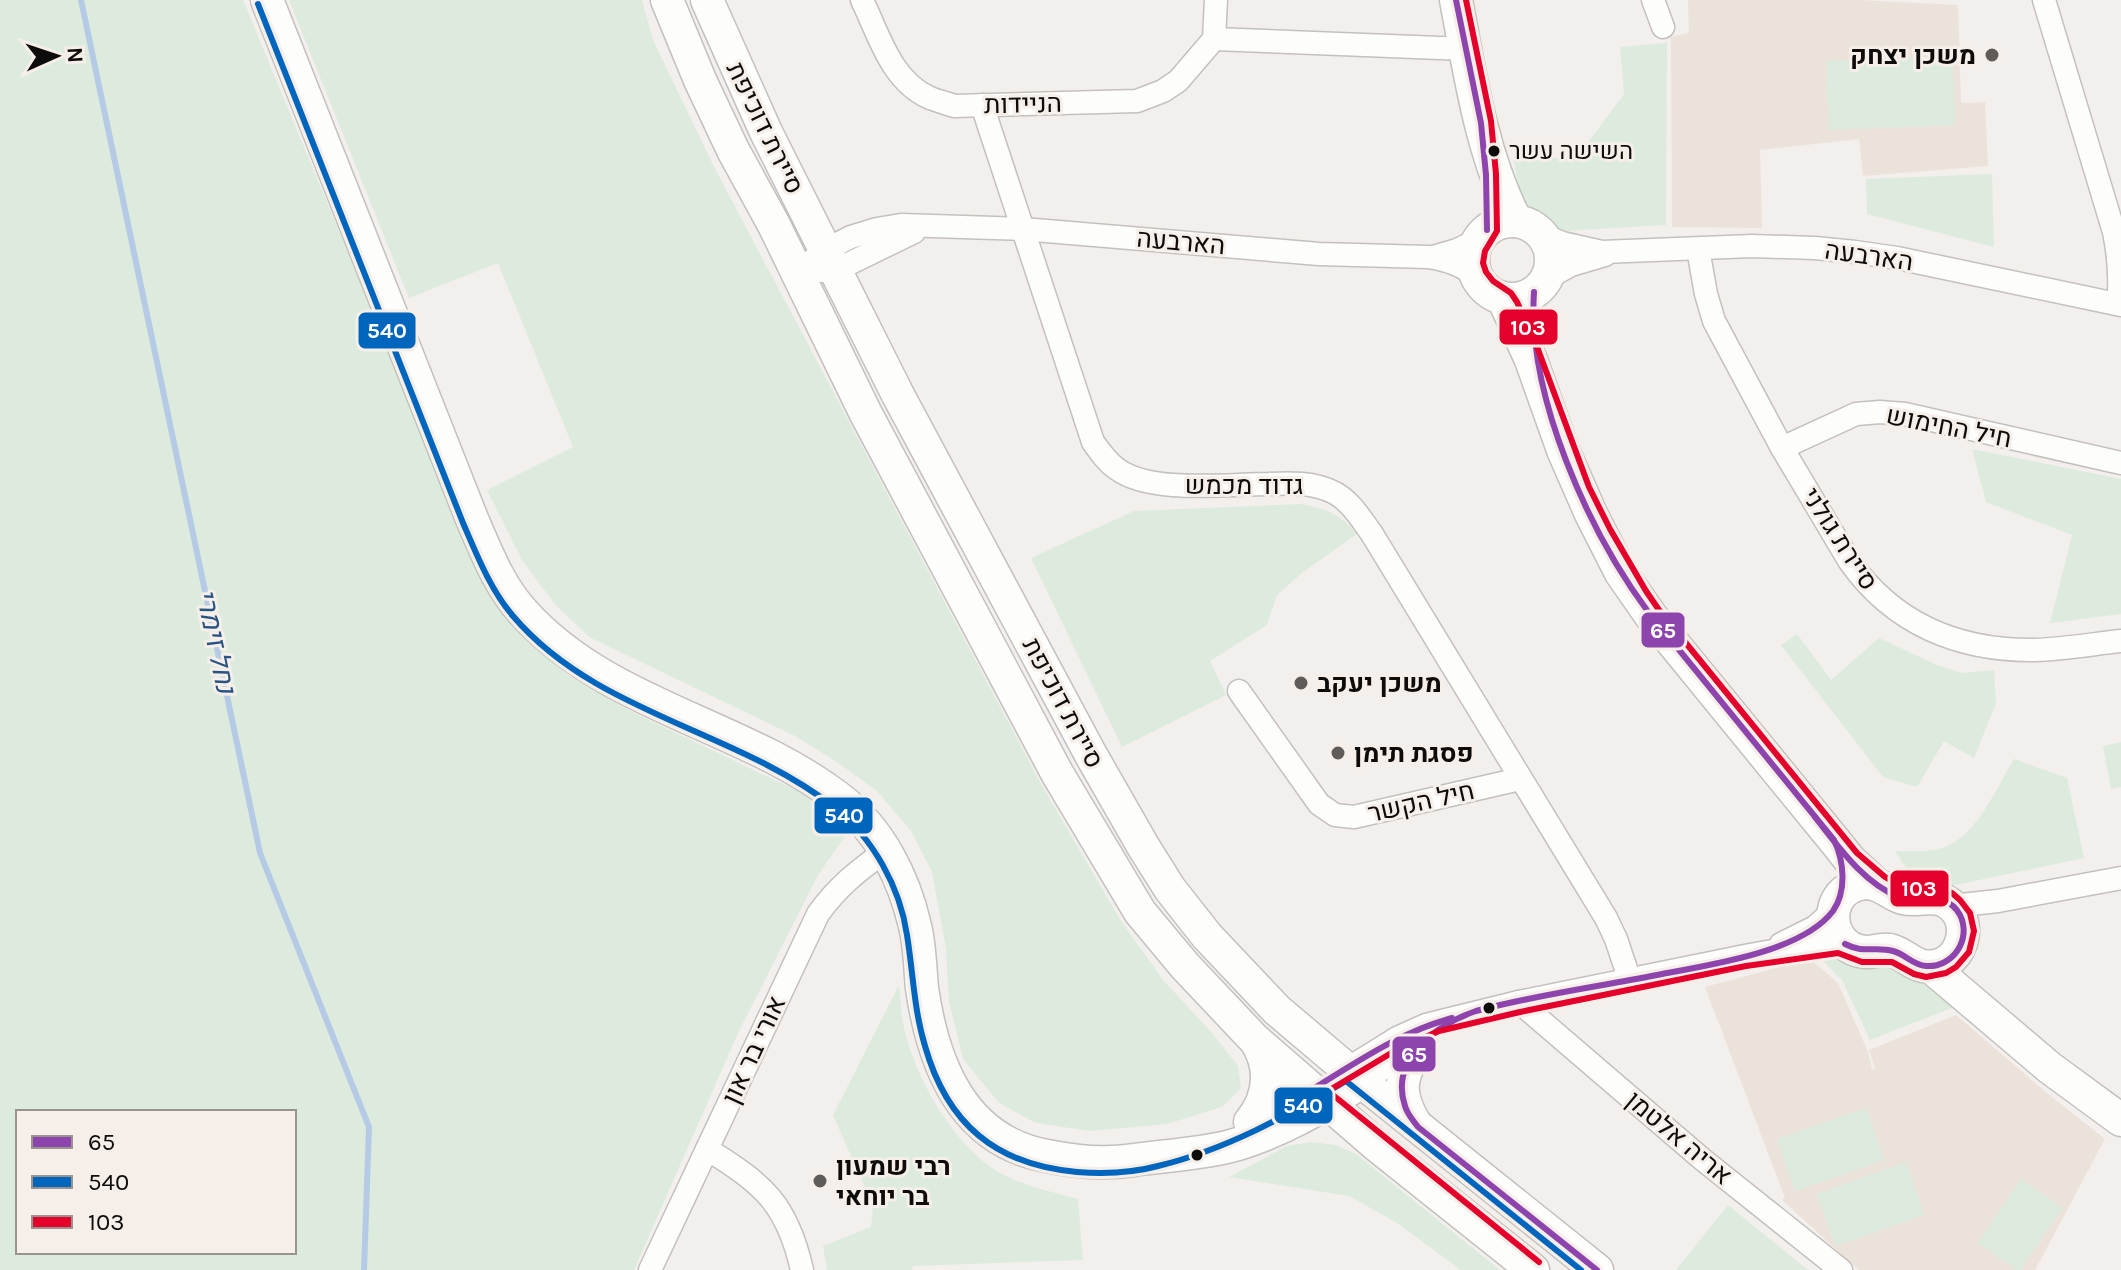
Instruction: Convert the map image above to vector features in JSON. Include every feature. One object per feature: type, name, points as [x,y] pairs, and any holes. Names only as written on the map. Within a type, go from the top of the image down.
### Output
[{"type":"street","points":[[267,0],[493,566],[522,611],[564,649],[614,681],[785,763],[840,799],[864,821],[885,851],[906,894],[916,929],[931,1032],[941,1065],[954,1092],[988,1132],[1034,1154],[1095,1163],[1224,1148],[1268,1133],[1354,1076],[1419,1045],[1449,1022],[1464,1015]]},
{"type":"street","name":"סיירת דוכיפת","points":[[667,0],[733,150],[774,225],[865,412],[1057,773],[1140,912],[1193,975],[1254,1039],[1320,1097],[1533,1270]]},
{"type":"street","name":"סיירת דוכיפת","points":[[707,0],[766,132],[898,395],[1084,743],[1163,878],[1207,936],[1277,1010],[1354,1076],[1597,1270]]},
{"type":"street","name":"הניידות","points":[[862,0],[893,67],[910,85],[928,97],[954,106],[1137,101],[1163,91],[1178,81],[1214,39]]},
{"type":"street","points":[[1216,0],[1214,39],[1465,49]]},
{"type":"street","points":[[1456,0],[1481,123],[1499,183],[1506,232]]},
{"type":"street","points":[[1653,0],[1663,27]]},
{"type":"street","points":[[2044,0],[2114,232],[2121,280],[2119,304]]},
{"type":"street","name":"גדוד מכמש","points":[[982,105],[1093,442],[1103,456],[1118,470],[1159,484],[1315,485],[1336,494],[1355,509],[1606,918],[1630,981]]},
{"type":"street","name":"הארבעה","points":[[797,273],[934,226],[1023,229],[1319,254],[1428,257],[1464,268],[1490,289]]},
{"type":"street","points":[[1506,232],[1548,245],[1551,256],[1551,267],[1533,306],[1534,336],[1545,399]]},
{"type":"street","points":[[1506,232],[1473,260],[1521,335],[1563,450],[1621,573],[1651,616],[1850,860],[1876,884],[1904,898],[1937,898],[1969,987],[1996,1021],[2050,1068],[2121,1120]]},
{"type":"street","name":"הארבעה","points":[[1428,257],[1506,232],[1614,253]]},
{"type":"street","name":"הארבעה","points":[[1541,285],[1583,261],[1614,253],[1752,246],[1815,248],[1897,258],[2119,304]]},
{"type":"street","name":"סיירת גולני","points":[[1698,249],[1714,321],[1782,448],[1861,578],[1880,598],[1901,615],[1930,630],[1968,643],[2035,650],[2121,641]]},
{"type":"street","points":[[1490,289],[1514,299],[1525,297],[1541,285]]},
{"type":"street","name":"חיל החימוש","points":[[1782,448],[1856,414],[1880,412],[1905,414],[2121,463]]},
{"type":"street","name":"חיל הקשר","points":[[1239,691],[1319,804],[1335,815],[1354,817],[1380,812],[1520,779]]},
{"type":"street","points":[[1834,840],[1842,863],[1834,927],[1838,936],[1854,950],[1892,951],[1916,964],[1999,907],[2028,896],[2121,878]]},
{"type":"street","name":"אורי בר און","points":[[650,1270],[818,914],[831,895],[850,877],[885,851]]},
{"type":"street","points":[[1750,955],[1815,927],[1848,888],[1859,884],[1876,884]]},
{"type":"street","points":[[1354,1076],[1397,1038],[1426,1025],[1519,1002],[1750,955],[1845,944]]},
{"type":"street","name":"אריה אלטמן","points":[[1519,1002],[1702,1159],[1841,1270]]},
{"type":"street","points":[[1250,1122],[1261,1109],[1267,1072],[1264,1054],[1254,1039]]},
{"type":"street","points":[[1418,1127],[1405,1106],[1402,1086],[1407,1065],[1419,1045]]},
{"type":"street","points":[[1154,1157],[1320,1097]]},
{"type":"street","points":[[707,1149],[747,1174],[772,1197],[786,1219],[802,1270]]},
{"type":"shaded area","points":[[1688,0],[1859,0],[1958,5],[1961,103],[1985,102],[1988,166],[1863,176],[1859,139],[1760,150],[1762,228],[1672,227],[1671,37],[1689,33]]},
{"type":"shaded area","points":[[1810,959],[1838,983],[1868,1052],[1871,1071],[1875,1068],[1869,1050],[1956,1015],[2105,1139],[2035,1270],[1859,1270],[1782,1200],[1785,1198],[1705,987]]},
{"type":"green space","points":[[0,0],[243,0],[487,587],[523,636],[565,673],[630,711],[804,794],[848,832],[818,875],[739,1031],[634,1270],[0,1270]]},
{"type":"green space","points":[[289,0],[642,0],[653,40],[714,167],[1041,784],[1121,921],[1164,981],[1238,1066],[1241,1088],[1222,1107],[1167,1124],[1090,1131],[1036,1123],[999,1103],[963,1059],[949,1002],[946,949],[932,872],[911,831],[877,791],[795,736],[589,637],[554,603],[522,560],[487,490],[573,447],[498,263],[409,298]]},
{"type":"green space","points":[[1667,43],[1666,225],[1564,231],[1544,228],[1534,222],[1522,206],[1514,161],[1578,156],[1624,94],[1620,47]]},
{"type":"green space","points":[[1952,56],[1955,125],[1829,130],[1826,61]]},
{"type":"green space","points":[[1992,174],[1994,247],[1867,214],[1866,179]]},
{"type":"green space","points":[[1972,449],[2121,479],[2121,614],[2050,623],[2072,535],[1986,502]]},
{"type":"green space","points":[[1301,504],[1332,513],[1357,534],[1277,595],[1267,625],[1210,661],[1226,695],[1122,747],[1031,558],[1134,511]]},
{"type":"green space","points":[[1797,634],[1831,680],[1879,638],[1962,673],[1994,670],[1996,703],[1974,758],[1944,741],[1917,787],[1883,777],[1781,645]]},
{"type":"green space","points":[[2121,742],[2121,787],[2111,789],[2103,746]]},
{"type":"green space","points":[[2014,759],[2067,778],[2084,858],[1941,888],[1914,875],[1895,851],[1933,850],[1956,841],[1985,809]]},
{"type":"green space","points":[[1839,951],[1897,958],[1957,1006],[1870,1040],[1842,980],[1819,957]]},
{"type":"green space","points":[[899,985],[903,1023],[910,1048],[940,1111],[969,1148],[1002,1174],[1078,1199],[1083,1260],[913,1266],[912,1270],[827,1270],[823,1246],[871,1227],[873,1206],[833,1115]]},
{"type":"green space","points":[[1866,1108],[1884,1160],[1795,1191],[1777,1139]]},
{"type":"green space","points":[[1311,1142],[1336,1145],[1356,1154],[1500,1270],[1461,1270],[1397,1223],[1349,1196],[1229,1177],[1287,1146]]},
{"type":"green space","points":[[1906,1162],[1924,1215],[1835,1246],[1817,1194]]},
{"type":"green space","points":[[2021,1179],[2062,1208],[2020,1270],[2017,1270],[1978,1243]]},
{"type":"green space","points":[[1728,1205],[1808,1270],[1676,1270]]},
{"type":"waterway","name":"נחל זימרי","points":[[81,0],[260,853],[369,1127],[364,1270]]},
{"type":"transit line","name":"65","points":[[1456,0],[1481,123],[1487,230]]},
{"type":"transit line","name":"103","points":[[1466,0],[1491,121],[1496,174],[1497,231],[1485,251],[1483,263],[1493,281],[1511,293],[1517,302],[1536,344],[1589,487],[1610,529],[1659,610],[1857,853],[1902,887],[1938,888],[1952,893],[1970,913],[1974,931],[1969,952],[1946,973],[1926,977],[1892,962],[1862,962],[1838,953],[1746,966],[1439,1031],[1398,1049],[1328,1091],[1539,1262]]},
{"type":"transit line","name":"540","points":[[258,4],[463,523],[497,595],[513,616],[547,649],[584,676],[795,781],[834,807],[861,833],[882,865],[898,899],[907,935],[918,1019],[935,1074],[961,1118],[979,1136],[999,1150],[1048,1168],[1097,1173],[1138,1170],[1183,1159],[1231,1141],[1346,1081],[1581,1270]]},
{"type":"transit line","name":"65","points":[[1534,292],[1534,332],[1551,417],[1584,503],[1604,543],[1649,613],[1834,840],[1842,876],[1840,894],[1833,911],[1818,925],[1776,947],[1726,961],[1476,1011],[1433,1034],[1410,1058],[1402,1089],[1406,1109],[1418,1127],[1597,1270]]},
{"type":"transit line","name":"65","points":[[1815,817],[1852,863],[1874,883],[1899,897],[1948,902],[1960,915],[1963,924],[1964,933],[1958,950],[1952,957],[1936,965],[1921,965],[1893,951],[1858,949],[1845,944]]},
{"type":"transit line","name":"65","points":[[1311,1090],[1414,1031],[1452,1018]]},
{"type":"place","name":"משכן יצחק","points":[[1992,55]]},
{"type":"place","name":"השישה עשר","points":[[1494,151]]},
{"type":"place","name":"משכן יעקב","points":[[1301,683]]},
{"type":"place","name":"פסגת תימן","points":[[1338,753]]},
{"type":"place","name":"רבי שמעון בר יוחאי","points":[[820,1181]]}]
